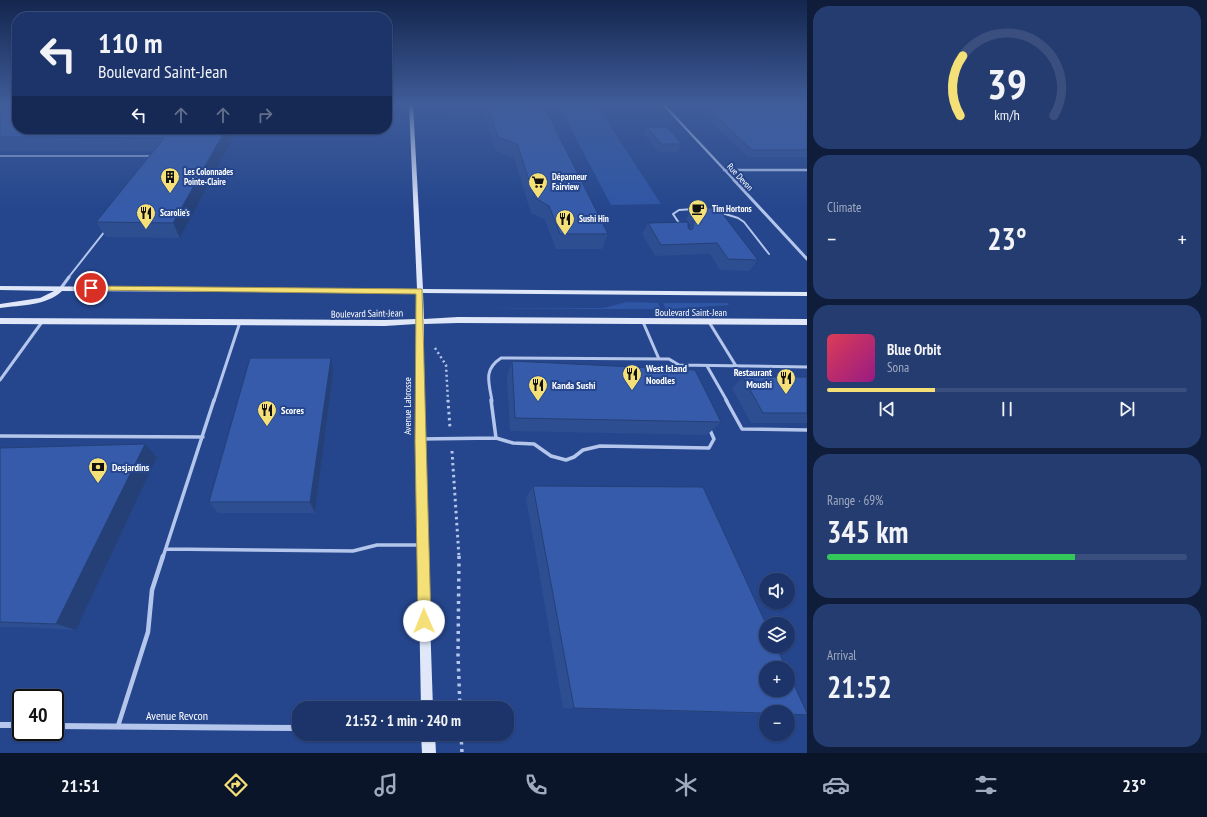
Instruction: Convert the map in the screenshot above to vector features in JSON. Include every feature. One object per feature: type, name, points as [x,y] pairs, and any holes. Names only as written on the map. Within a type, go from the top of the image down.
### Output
[{"type":"main road","name":"Avenue Labrosse","points":[[413,139],[420,291],[420,439],[427,701]]},
{"type":"main road","name":"Boulevard Saint-Jean","points":[[0,288],[807,294]]},
{"type":"main road","points":[[0,306],[44,299],[56,294],[61,288]]},
{"type":"main road","name":"Boulevard Saint-Jean","points":[[0,321],[385,323],[458,320],[807,322]]},
{"type":"main road","points":[[428,741],[429,753]]},
{"type":"street","name":"Rue Devon","points":[[695,139],[807,259]]},
{"type":"street","points":[[724,170],[807,170]]},
{"type":"street","points":[[0,725],[12,725]]},
{"type":"street","name":"Avenue Revcon","points":[[64,726],[292,728]]},
{"type":"lane","points":[[0,156],[158,156]]},
{"type":"lane","points":[[684,231],[673,214],[685,209],[699,209]]},
{"type":"lane","points":[[716,211],[738,218],[744,222],[769,254]]},
{"type":"lane","points":[[61,288],[108,226]]},
{"type":"lane","points":[[0,380],[42,322]]},
{"type":"lane","points":[[118,726],[148,632],[152,590],[240,322]]},
{"type":"lane","points":[[643,322],[659,359]]},
{"type":"lane","points":[[709,322],[736,366]]},
{"type":"lane","points":[[496,438],[488,378],[490,368],[496,360],[504,357],[669,359],[679,365],[807,367]]},
{"type":"lane","points":[[679,365],[686,379]]},
{"type":"lane","points":[[707,366],[742,429],[807,430]]},
{"type":"lane","points":[[420,439],[496,438],[513,443],[534,444],[551,456],[566,460],[574,457],[582,450],[600,446],[709,448],[714,438],[708,425]]},
{"type":"lane","points":[[0,436],[203,437]]},
{"type":"lane","points":[[166,549],[353,551],[377,545],[423,545]]},
{"type":"path","points":[[446,365],[450,427]]},
{"type":"path","points":[[452,452],[459,565],[458,655],[460,701]]},
{"type":"path","points":[[461,741],[462,753]]},
{"type":"shaded area","points":[[576,139],[619,139],[661,204],[611,205]]},
{"type":"shaded area","points":[[627,302],[658,303],[661,309],[465,309],[603,308]]},
{"type":"shaded area","points":[[663,303],[728,303],[729,305],[666,309]]},
{"type":"building","points":[[163,139],[220,139],[173,223],[96,222]]},
{"type":"building","points":[[504,139],[561,139],[608,234],[560,234],[549,206],[535,198],[517,144]]},
{"type":"building","points":[[657,139],[678,139],[682,144],[661,144]]},
{"type":"building","points":[[740,139],[807,139],[807,150],[752,150]]},
{"type":"building","points":[[692,208],[718,208],[758,260],[728,259],[717,243],[661,245],[648,223],[688,222],[688,228],[691,230],[693,228],[693,222],[702,222]]},
{"type":"building","points":[[250,358],[331,358],[310,502],[209,502]]},
{"type":"building","points":[[512,361],[695,370],[721,422],[515,418]]},
{"type":"building","points":[[743,377],[807,377],[807,413],[763,413]]},
{"type":"building","points":[[145,444],[56,624],[0,622],[0,448]]},
{"type":"building","points":[[533,486],[703,487],[763,617],[759,617],[759,653],[779,653],[783,661],[759,661],[759,697],[795,697],[795,687],[807,715],[795,714],[795,705],[759,705],[759,713],[574,708]]},
{"type":"place","name":"Les Colonnades Pointe-Claire","points":[[170,194]]},
{"type":"place","name":"Dépanneur Fairview","points":[[538,199]]},
{"type":"place","name":"Tim Hortons","points":[[698,226]]},
{"type":"place","name":"Scarolie's","points":[[146,230]]},
{"type":"place","name":"Sushi Hin","points":[[565,236]]},
{"type":"place","name":"West Island Noodles","points":[[632,391]]},
{"type":"place","name":"Restaurant Moushi","points":[[786,395]]},
{"type":"place","name":"Kanda Sushi","points":[[538,402]]},
{"type":"place","name":"Scores","points":[[267,427]]},
{"type":"place","name":"Desjardins","points":[[98,484]]},
{"type":"route","points":[[91,288],[420,291],[420,442],[424,621]]}]
